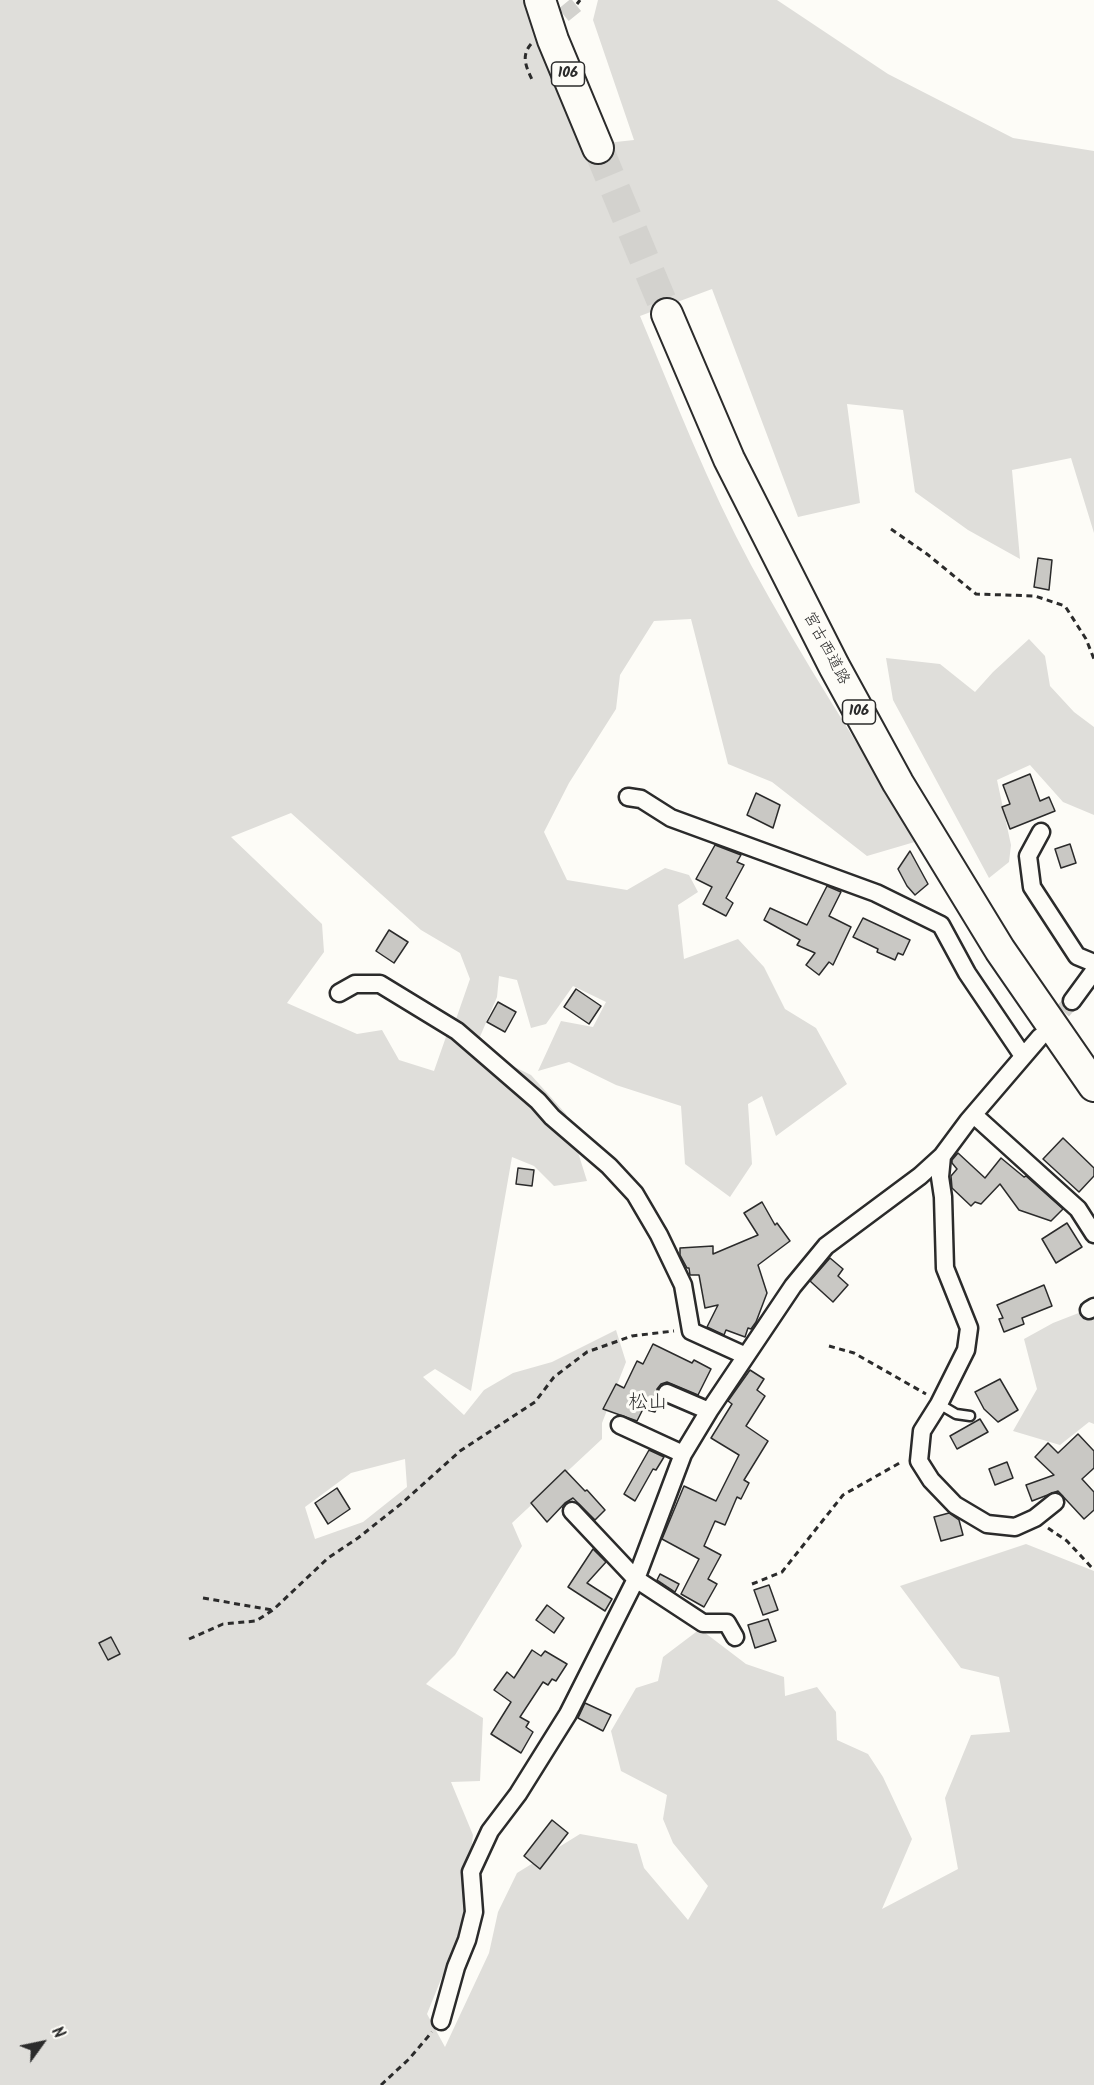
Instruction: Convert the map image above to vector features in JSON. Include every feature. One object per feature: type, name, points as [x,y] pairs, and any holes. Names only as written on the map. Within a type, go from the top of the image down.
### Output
[{"type":"highway","name":"106","points":[[540,0],[553,40],[605,146],[572,1]]},
{"type":"highway","name":"宮古西道路","points":[[1094,1056],[1014,942],[914,774],[792,545],[673,310],[729,459],[834,666],[893,774],[1000,950],[1094,1086]]},
{"type":"street","points":[[628,797],[641,799],[671,818],[876,893],[941,925],[967,973],[1023,1056]]},
{"type":"street","points":[[1041,832],[1028,856],[1032,887],[1077,956],[1094,963]]},
{"type":"street","points":[[1072,1001],[1094,971]]},
{"type":"street","points":[[339,993],[355,984],[380,984],[457,1031],[538,1101],[552,1117],[609,1166],[635,1194],[659,1235],[683,1285],[691,1331],[746,1356]]},
{"type":"street","points":[[441,2021],[474,1912],[471,1872],[490,1831],[518,1794],[568,1714],[636,1579],[683,1454],[709,1411],[793,1286],[826,1246],[920,1176],[942,1156],[1040,1037]]},
{"type":"street","points":[[974,1115],[1078,1209],[1094,1234]]},
{"type":"street","points":[[942,1156],[940,1177],[943,1197],[945,1268],[969,1328],[966,1350],[939,1404],[922,1431],[919,1461],[931,1480],[955,1505],[987,1524],[1015,1527],[1035,1518],[1055,1502]]},
{"type":"street","points":[[667,1393],[709,1411]]},
{"type":"street","points":[[620,1425],[683,1454]]},
{"type":"street","points":[[572,1511],[636,1579],[703,1623],[727,1623],[735,1637]]},
{"type":"lane","points":[[939,1404],[956,1414],[970,1416]]},
{"type":"path","points":[[532,42],[524,59],[533,82]]},
{"type":"path","points":[[891,529],[927,554],[976,594],[1035,596],[1065,606],[1086,639],[1094,659]]},
{"type":"path","points":[[189,1639],[223,1624],[256,1621],[273,1610],[328,1558],[358,1538],[402,1503],[460,1451],[536,1402],[554,1377],[587,1352],[632,1336],[664,1331],[691,1331]]},
{"type":"path","points":[[830,1346],[854,1353],[919,1389],[939,1404]]},
{"type":"path","points":[[752,1584],[782,1572],[843,1495],[920,1452]]},
{"type":"path","points":[[1035,1518],[1067,1541],[1094,1570]]},
{"type":"path","points":[[203,1598],[273,1610]]},
{"type":"path","points":[[381,2085],[409,2059],[441,2021]]},
{"type":"shaded area","points":[[0,0],[528,0],[579,146],[634,140],[593,20],[598,0],[777,0],[888,74],[1013,138],[1094,151],[1094,533],[1071,458],[1012,470],[1020,559],[968,530],[915,492],[903,410],[847,404],[860,503],[798,517],[712,289],[640,316],[679,411],[735,535],[811,669],[918,841],[867,856],[772,782],[728,764],[691,619],[654,621],[620,675],[616,709],[569,783],[544,832],[567,880],[627,890],[665,868],[689,875],[698,892],[678,905],[684,959],[738,939],[764,967],[785,1009],[816,1028],[847,1084],[776,1136],[762,1096],[748,1104],[752,1164],[730,1197],[685,1164],[681,1106],[616,1085],[569,1062],[538,1071],[561,1021],[593,1027],[606,1002],[573,986],[546,1024],[531,1028],[517,980],[499,976],[497,997],[479,1039],[455,1022],[470,979],[460,953],[421,930],[291,813],[231,837],[322,924],[324,952],[287,1003],[357,1034],[382,1030],[399,1060],[434,1071],[447,1034],[531,1075],[566,1114],[587,1181],[554,1186],[534,1166],[512,1157],[471,1391],[435,1369],[423,1377],[464,1415],[484,1390],[513,1373],[552,1362],[616,1330],[626,1362],[602,1423],[602,1439],[512,1523],[522,1546],[455,1655],[426,1684],[483,1718],[480,1781],[451,1782],[473,1835],[462,1927],[427,2014],[445,2047],[489,1953],[498,1912],[517,1873],[580,1834],[637,1844],[644,1868],[688,1920],[708,1886],[673,1843],[663,1819],[667,1795],[621,1771],[611,1731],[636,1688],[658,1681],[663,1657],[700,1629],[746,1664],[784,1677],[785,1696],[817,1687],[836,1712],[837,1740],[868,1754],[883,1777],[912,1839],[882,1909],[958,1869],[945,1798],[971,1735],[1010,1732],[999,1677],[961,1668],[900,1586],[1026,1544],[1094,1571],[1094,2085],[0,2085]],"holes":[[[405,1459],[407,1487],[363,1522],[315,1539],[305,1507],[351,1473]]]},
{"type":"shaded area","points":[[1029,639],[1045,656],[1050,686],[1074,712],[1094,727],[1094,815],[1063,802],[1030,765],[997,780],[1011,845],[1009,862],[989,878],[893,700],[886,658],[940,664],[975,692]]},
{"type":"shaded area","points":[[1094,1307],[1094,1424],[1089,1422],[1060,1445],[1013,1431],[1037,1389],[1024,1339],[1053,1323]]},
{"type":"building","points":[[1038,558],[1052,560],[1049,590],[1034,587]]},
{"type":"building","points":[[1030,774],[1040,801],[1049,797],[1055,811],[1010,829],[1002,807],[1010,804],[1003,785]]},
{"type":"building","points":[[756,793],[780,805],[773,828],[747,815]]},
{"type":"building","points":[[1070,844],[1076,863],[1061,868],[1055,849]]},
{"type":"building","points":[[715,845],[741,855],[737,862],[744,865],[726,898],[733,903],[726,916],[703,904],[712,887],[696,879]]},
{"type":"building","points":[[910,851],[928,884],[915,895],[898,869]]},
{"type":"building","points":[[827,886],[841,892],[829,916],[851,927],[833,965],[829,962],[819,975],[806,965],[815,953],[797,945],[800,940],[764,920],[770,908],[807,925]]},
{"type":"building","points":[[863,918],[910,940],[903,955],[898,953],[895,960],[853,937]]},
{"type":"building","points":[[389,930],[408,942],[394,963],[376,951]]},
{"type":"building","points":[[576,989],[601,1006],[589,1024],[564,1007]]},
{"type":"building","points":[[498,1002],[516,1012],[505,1032],[487,1022]]},
{"type":"building","points":[[1063,1138],[1094,1168],[1094,1176],[1079,1192],[1043,1159]]},
{"type":"building","points":[[958,1153],[985,1178],[1001,1158],[1024,1177],[1026,1176],[1063,1209],[1051,1221],[1019,1210],[1000,1184],[981,1204],[975,1202],[971,1206],[952,1188],[951,1176],[957,1169],[952,1160]]},
{"type":"building","points":[[518,1168],[534,1170],[532,1186],[516,1184]]},
{"type":"building","points":[[762,1202],[775,1225],[777,1223],[790,1241],[758,1265],[767,1293],[756,1322],[751,1329],[748,1328],[745,1337],[726,1330],[724,1335],[707,1327],[718,1305],[705,1308],[699,1275],[690,1275],[689,1268],[680,1255],[680,1248],[713,1246],[713,1254],[758,1235],[744,1213]]},
{"type":"building","points":[[1067,1223],[1082,1247],[1056,1263],[1042,1239]]},
{"type":"building","points":[[830,1258],[843,1269],[838,1276],[848,1285],[833,1302],[810,1281]]},
{"type":"building","points":[[1044,1285],[1052,1306],[1022,1318],[1024,1324],[1004,1332],[999,1319],[1003,1318],[997,1305]]},
{"type":"building","points":[[653,1344],[692,1363],[694,1360],[711,1369],[698,1395],[667,1382],[661,1384],[657,1389],[660,1400],[655,1412],[643,1409],[637,1421],[603,1409],[616,1384],[624,1388],[637,1361],[643,1364]]},
{"type":"building","points":[[750,1370],[764,1379],[757,1390],[765,1396],[746,1426],[768,1441],[744,1480],[749,1483],[741,1499],[737,1497],[725,1525],[715,1521],[704,1546],[721,1555],[708,1579],[717,1584],[704,1607],[681,1594],[699,1559],[662,1539],[684,1486],[716,1501],[739,1455],[711,1438],[732,1404],[728,1401]]},
{"type":"building","points":[[1000,1379],[1018,1410],[998,1422],[984,1409],[975,1392]]},
{"type":"building","points":[[980,1419],[988,1432],[957,1449],[950,1436]]},
{"type":"building","points":[[1078,1434],[1094,1451],[1094,1468],[1082,1479],[1094,1492],[1094,1510],[1084,1519],[1058,1491],[1032,1501],[1026,1485],[1054,1475],[1035,1457],[1048,1443],[1058,1453]]},
{"type":"building","points":[[649,1450],[664,1457],[656,1470],[653,1469],[635,1501],[624,1494]]},
{"type":"building","points":[[1007,1462],[1013,1478],[995,1485],[989,1469]]},
{"type":"building","points":[[565,1470],[605,1510],[595,1520],[573,1498],[547,1522],[531,1503]]},
{"type":"building","points":[[337,1488],[350,1509],[328,1524],[315,1503]]},
{"type":"building","points":[[949,1513],[959,1520],[963,1535],[941,1541],[934,1517]]},
{"type":"building","points":[[593,1549],[606,1562],[587,1583],[612,1599],[605,1611],[568,1587]]},
{"type":"building","points":[[660,1574],[679,1584],[675,1592],[657,1580]]},
{"type":"building","points":[[769,1585],[778,1610],[763,1615],[754,1590]]},
{"type":"building","points":[[547,1605],[564,1618],[554,1633],[536,1620]]},
{"type":"building","points":[[768,1619],[776,1641],[755,1648],[748,1625]]},
{"type":"building","points":[[111,1637],[120,1654],[108,1660],[99,1643]]},
{"type":"building","points":[[532,1650],[541,1656],[545,1651],[567,1664],[556,1681],[552,1679],[548,1685],[543,1682],[520,1717],[529,1722],[526,1727],[533,1732],[521,1753],[491,1734],[511,1702],[494,1690],[507,1672],[514,1678]]},
{"type":"building","points":[[585,1703],[611,1715],[603,1731],[578,1718]]},
{"type":"building","points":[[552,1820],[568,1833],[540,1869],[524,1856]]},
{"type":"tunnel","points":[[545,30],[577,4]]},
{"type":"tunnel","points":[[598,148],[667,314]]},
{"type":"tunnel","points":[[1047,1029],[1072,1001]]},
{"type":"district","name":"松山","points":[[648,1405]]}]
